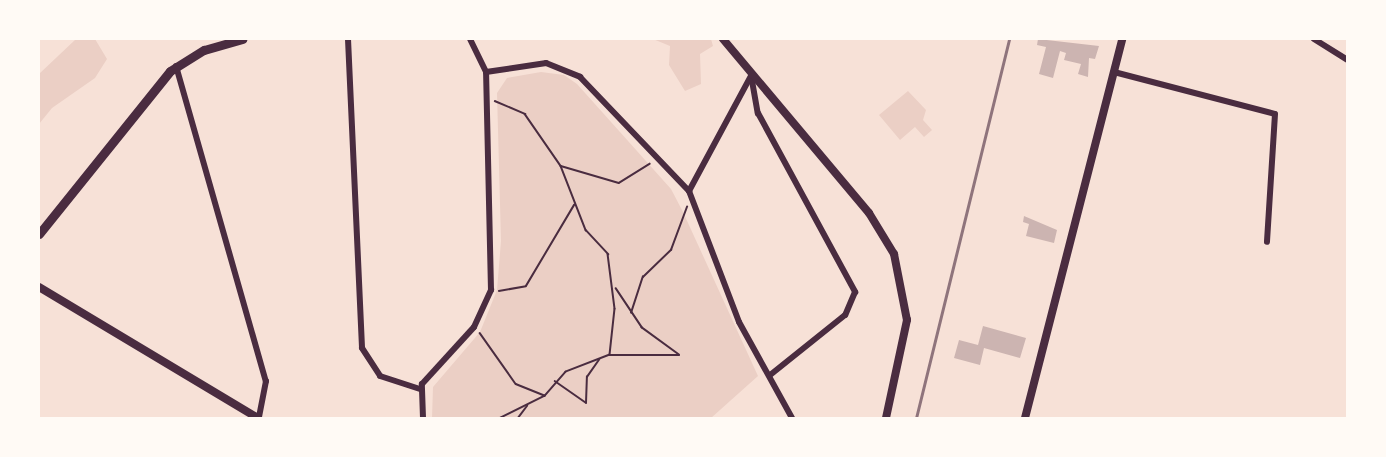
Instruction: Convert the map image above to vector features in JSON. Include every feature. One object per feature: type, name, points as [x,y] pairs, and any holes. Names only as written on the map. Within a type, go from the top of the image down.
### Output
[{"type":"main road","points":[[39,234],[143,101],[176,66],[204,50],[242,39]]},
{"type":"street","points":[[348,39],[362,348],[380,376],[420,389]]},
{"type":"street","points":[[423,418],[420,389],[474,327],[491,290],[486,72],[470,39]]},
{"type":"street","points":[[723,39],[862,204],[894,254],[907,321],[886,418]]},
{"type":"street","points":[[1025,418],[1122,39]]},
{"type":"street","points":[[1314,39],[1347,60]]},
{"type":"street","points":[[486,72],[540,64],[566,67],[688,191],[739,322],[792,418]]},
{"type":"street","points":[[39,287],[259,418],[266,381],[176,66]]},
{"type":"street","points":[[1114,72],[1274,114],[1267,243]]},
{"type":"street","points":[[688,191],[752,75]]},
{"type":"street","points":[[752,75],[758,113],[855,292],[845,315],[770,375]]},
{"type":"path","points":[[488,99],[525,114],[561,166],[586,230],[608,254],[614,287],[610,355]]},
{"type":"path","points":[[561,166],[619,183],[654,158]]},
{"type":"path","points":[[630,314],[643,277],[671,250],[683,212],[692,203]]},
{"type":"path","points":[[491,290],[516,291],[526,286],[575,204]]},
{"type":"path","points":[[501,418],[545,396],[555,381],[610,355],[680,355],[630,314],[614,287]]},
{"type":"path","points":[[474,327],[516,384],[545,396]]},
{"type":"path","points":[[555,381],[586,403],[587,377],[600,359]]},
{"type":"path","points":[[518,418],[527,405]]},
{"type":"shaded area","points":[[76,39],[95,39],[107,59],[95,78],[52,108],[39,124],[39,74]]},
{"type":"shaded area","points":[[653,39],[711,39],[713,46],[700,54],[701,84],[685,91],[669,65],[670,46]]},
{"type":"shaded area","points":[[541,72],[564,75],[577,84],[671,189],[683,212],[758,376],[711,418],[432,418],[433,387],[480,332],[497,290],[501,241],[497,93],[507,78]]},
{"type":"shaded area","points":[[908,91],[926,110],[923,120],[932,130],[924,137],[915,127],[900,140],[879,115]]},
{"type":"building","points":[[1038,39],[1099,46],[1095,59],[1089,58],[1088,77],[1078,74],[1081,64],[1064,60],[1066,53],[1060,51],[1053,78],[1039,74],[1046,47],[1037,45]]},
{"type":"building","points":[[1024,216],[1057,230],[1054,243],[1026,236],[1029,224],[1023,222]]},
{"type":"building","points":[[983,326],[1026,338],[1020,358],[984,348],[980,365],[954,358],[959,340],[978,345]]},
{"type":"railway","points":[[916,418],[1009,39]]}]
